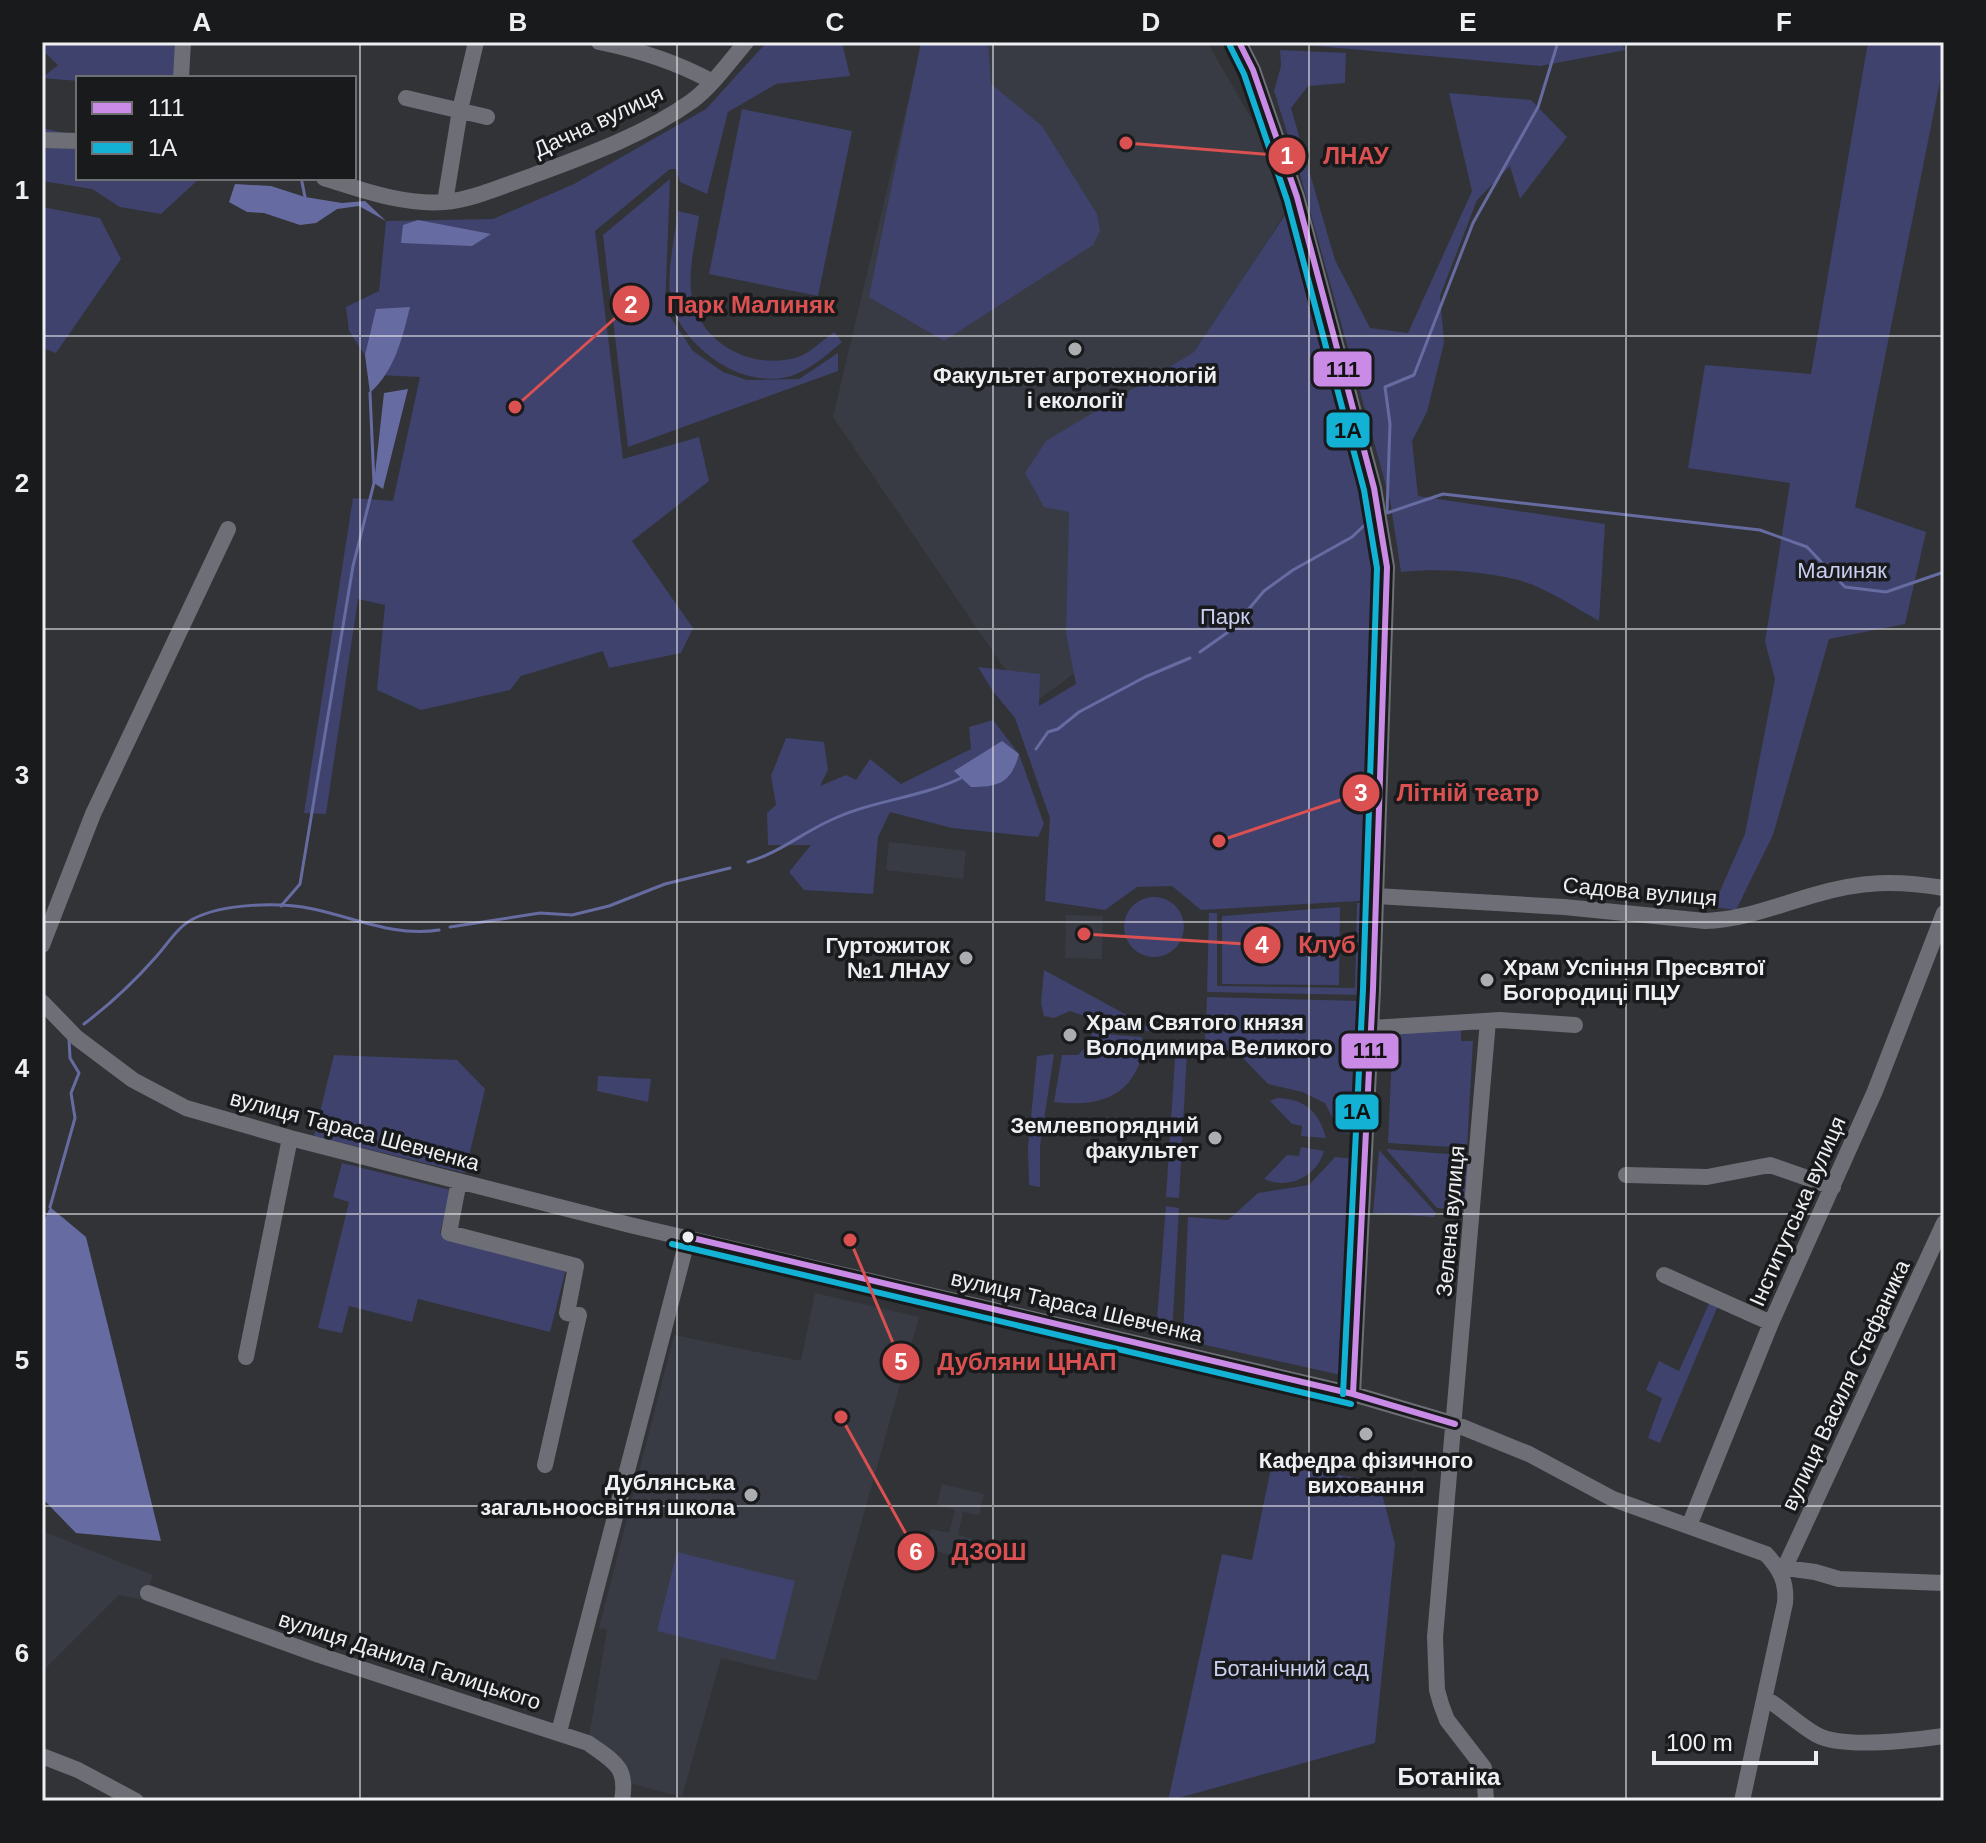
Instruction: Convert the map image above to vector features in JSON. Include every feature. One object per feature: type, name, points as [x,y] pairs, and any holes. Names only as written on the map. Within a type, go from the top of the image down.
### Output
[{"type":"street","points":[[181,76],[183,42]]},
{"type":"street","points":[[445,202],[460,110],[476,42]]},
{"type":"street","points":[[599,42],[671,62],[711,81]]},
{"type":"street","name":"Дачна вулиця","points":[[330,180],[386,198],[445,202],[488,192],[652,125],[695,99],[746,42]]},
{"type":"street","points":[[1239,42],[1253,70],[1297,197],[1374,488],[1387,567],[1372,1028],[1353,1394]]},
{"type":"street","points":[[406,98],[487,117]]},
{"type":"street","points":[[42,140],[76,141]]},
{"type":"street","points":[[42,945],[93,814],[228,529]]},
{"type":"street","name":"Садова вулиця","points":[[1376,896],[1728,921],[1818,894],[1865,884],[1904,882],[1944,888]]},
{"type":"street","name":"Інститутська вулиця","points":[[1689,1526],[1771,1323],[1875,1091],[1944,913]]},
{"type":"street","name":"вулиця Тараса Шевченка","points":[[42,1002],[77,1038],[133,1080],[186,1108],[290,1138],[630,1225],[1353,1394],[1455,1424],[1529,1454],[1613,1499],[1766,1554],[1782,1567],[1839,1579],[1944,1583]]},
{"type":"street","points":[[1372,1028],[1488,1021],[1575,1025]]},
{"type":"street","name":"Зелена вулиця","points":[[1486,1801],[1484,1768],[1447,1720],[1437,1690],[1435,1637],[1488,1021]]},
{"type":"street","points":[[246,1357],[290,1138]]},
{"type":"street","points":[[1626,1175],[1707,1177],[1770,1165],[1833,1187]]},
{"type":"street","points":[[459,1181],[449,1233],[576,1266],[567,1313],[579,1315],[545,1465]]},
{"type":"street","name":"вулиця Василя Стефаника","points":[[1782,1567],[1944,1223]]},
{"type":"street","points":[[559,1732],[688,1237]]},
{"type":"street","points":[[1664,1275],[1771,1323]]},
{"type":"street","points":[[1742,1801],[1785,1603],[1782,1567]]},
{"type":"street","name":"вулиця Данила Галицького","points":[[148,1593],[319,1655],[588,1743],[615,1762],[625,1782],[622,1801]]},
{"type":"street","points":[[1765,1698],[1815,1733],[1828,1738],[1894,1741],[1944,1736]]},
{"type":"street","points":[[42,1756],[78,1770],[136,1801]]},
{"type":"shaded area","points":[[922,42],[1207,42],[1258,130],[1287,210],[1193,358],[1167,604],[1030,706],[833,417]]},
{"type":"shaded area","points":[[235,184],[271,186],[305,197],[342,203],[365,201],[386,221],[359,206],[337,209],[316,223],[300,225],[264,213],[247,212],[229,202]]},
{"type":"shaded area","points":[[418,220],[491,234],[472,246],[401,243],[403,225]]},
{"type":"shaded area","points":[[410,307],[392,364],[370,393],[365,355],[376,309]]},
{"type":"shaded area","points":[[408,389],[383,489],[374,483],[384,393]]},
{"type":"shaded area","points":[[1002,741],[1019,754],[1012,771],[1002,781],[989,786],[971,787],[954,771]]},
{"type":"shaded area","points":[[889,842],[966,851],[963,879],[886,870]]},
{"type":"shaded area","points":[[1066,915],[1103,916],[1102,959],[1065,958]]},
{"type":"shaded area","points":[[50,1207],[86,1237],[161,1541],[76,1533],[42,1498],[42,1226]]},
{"type":"shaded area","name":"Дублянська загальноосвітня школа","points":[[815,1293],[919,1317],[817,1681],[721,1658],[682,1797],[625,1782],[588,1743],[607,1630],[599,1628],[674,1335],[801,1361]]},
{"type":"shaded area","points":[[942,1484],[984,1494],[979,1515],[963,1512],[958,1535],[972,1539],[967,1559],[926,1549],[931,1529],[949,1533],[955,1510],[937,1505]]},
{"type":"shaded area","points":[[42,1531],[153,1575],[144,1600],[119,1595],[42,1672]]},
{"type":"green space","points":[[42,42],[177,42],[176,76],[76,76],[76,81],[42,78],[58,65],[42,50]]},
{"type":"green space","points":[[767,42],[842,42],[850,76],[776,84],[728,112],[707,194],[680,182],[676,169],[670,169],[595,231],[623,459],[699,437],[709,481],[632,541],[693,628],[681,653],[609,668],[603,651],[521,676],[510,690],[421,710],[377,690],[385,605],[358,599],[326,814],[304,813],[353,498],[393,501],[420,377],[378,375],[349,331],[346,307],[379,291],[386,221],[493,219],[574,184],[706,109]]},
{"type":"green space","points":[[921,42],[988,42],[991,84],[1042,126],[1097,214],[1100,231],[1093,245],[944,341],[869,297]]},
{"type":"green space","points":[[1272,42],[1620,42],[1626,50],[1540,66]]},
{"type":"green space","name":"Малиняк","points":[[1868,42],[1944,42],[1944,61],[1855,507],[1926,532],[1905,624],[1829,639],[1773,835],[1736,910],[1713,907],[1745,834],[1775,679],[1765,642],[1790,483],[1688,468],[1705,365],[1811,374]]},
{"type":"green space","points":[[1280,50],[1346,53],[1345,83],[1308,86],[1291,108],[1335,260],[1370,328],[1408,333],[1472,191],[1449,93],[1531,100],[1567,137],[1520,199],[1510,166],[1477,200],[1440,296],[1444,343],[1427,412],[1412,441],[1418,496],[1605,524],[1599,621],[1547,591],[1514,579],[1458,571],[1401,572],[1390,500],[1274,91],[1281,66]]},
{"type":"green space","points":[[742,109],[852,131],[818,296],[709,274]]},
{"type":"green space","points":[[42,128],[76,136],[76,180],[198,180],[161,214],[120,207],[92,189],[42,181]]},
{"type":"green space","points":[[670,179],[665,309],[693,351],[723,372],[747,380],[799,379],[838,353],[838,371],[628,447],[603,235]]},
{"type":"green space","name":"Парк","points":[[1297,197],[1387,567],[1375,900],[1201,910],[1172,886],[1137,887],[1105,910],[1045,901],[1050,818],[1015,718],[978,667],[1040,674],[1039,706],[1076,684],[1066,633],[1069,512],[1044,507],[1025,473],[1046,441],[1194,352]]},
{"type":"green space","points":[[42,207],[100,218],[121,259],[56,353],[42,348]]},
{"type":"green space","points":[[678,211],[699,216],[691,267],[692,297],[697,314],[718,341],[747,357],[764,360],[798,357],[834,332],[842,342],[805,370],[775,379],[744,374],[714,360],[690,338],[672,309],[670,273]]},
{"type":"green space","points":[[993,720],[1019,754],[1044,824],[1038,837],[952,828],[890,812],[878,837],[873,894],[804,890],[789,872],[811,845],[768,845],[767,813],[776,805],[771,776],[786,738],[824,742],[828,770],[820,786],[846,775],[856,780],[870,759],[901,784],[971,749],[969,727]]},
{"type":"green space","points":[[1154,897],[1166,899],[1175,906],[1182,915],[1182,939],[1175,948],[1166,955],[1154,957],[1142,955],[1133,948],[1126,939],[1124,927],[1126,915],[1133,906],[1142,899]]},
{"type":"green space","points":[[1357,903],[1367,903],[1365,995],[1207,992],[1209,913],[1217,913],[1217,986],[1355,988]]},
{"type":"green space","points":[[1340,907],[1339,985],[1222,984],[1222,916]]},
{"type":"green space","points":[[1044,970],[1160,1033],[1091,1022],[1087,1017],[1070,1011],[1054,1018],[1044,1016],[1041,1003]]},
{"type":"green space","points":[[1207,997],[1362,1001],[1358,1134],[1340,1133],[1325,1103],[1302,1092],[1268,1084],[1241,1056],[1205,1041]]},
{"type":"green space","points":[[1461,1026],[1461,1041],[1473,1041],[1467,1148],[1388,1143],[1393,1029]]},
{"type":"green space","points":[[1092,1033],[1142,1037],[1137,1069],[1122,1089],[1102,1100],[1054,1102],[1062,1055],[1078,1055],[1090,1042]]},
{"type":"green space","points":[[1176,1043],[1187,1052],[1179,1198],[1166,1197]]},
{"type":"green space","points":[[1054,1054],[1040,1146],[1040,1187],[1029,1185],[1028,1147],[1037,1056]]},
{"type":"green space","points":[[334,1055],[457,1060],[485,1089],[465,1173],[314,1136]]},
{"type":"green space","points":[[598,1076],[651,1079],[648,1102],[597,1091]]},
{"type":"green space","points":[[1277,1098],[1296,1101],[1310,1109],[1326,1138],[1301,1136],[1302,1126],[1292,1124],[1270,1101]]},
{"type":"green space","points":[[1301,1147],[1324,1151],[1315,1168],[1292,1182],[1264,1179],[1287,1155],[1299,1156]]},
{"type":"green space","points":[[1386,1149],[1472,1156],[1468,1211],[1437,1208]]},
{"type":"green space","points":[[1379,1150],[1436,1213],[1434,1217],[1373,1213]]},
{"type":"green space","points":[[1335,1157],[1357,1159],[1359,1168],[1341,1375],[1183,1340],[1188,1217],[1228,1220],[1258,1193],[1309,1185]]},
{"type":"green space","points":[[342,1163],[451,1190],[440,1233],[567,1265],[550,1332],[418,1299],[412,1322],[349,1306],[342,1333],[318,1328],[349,1202],[333,1197]]},
{"type":"green space","points":[[1166,1206],[1179,1208],[1172,1335],[1156,1331]]},
{"type":"green space","points":[[1712,1297],[1720,1301],[1660,1443],[1648,1438],[1662,1398],[1646,1390],[1659,1361],[1679,1371]]},
{"type":"green space","name":"Ботанічний сад","points":[[1272,1463],[1379,1482],[1395,1544],[1375,1743],[1168,1801],[1222,1554],[1252,1560]]},
{"type":"green space","points":[[677,1552],[795,1581],[775,1660],[657,1631]]},
{"type":"waterway","points":[[1558,42],[1538,107],[1473,223],[1414,375],[1385,387],[1390,424],[1387,513],[1443,494],[1760,530],[1807,547],[1845,587],[1886,592],[1944,572]]},
{"type":"waterway","points":[[302,182],[305,197]]},
{"type":"waterway","points":[[281,906],[300,884],[353,566],[374,483],[370,393]]},
{"type":"waterway","points":[[1200,652],[1231,630],[1264,591],[1293,570],[1352,537],[1370,520]]},
{"type":"waterway","points":[[1036,749],[1048,732],[1058,729],[1079,712],[1145,677],[1190,658]]},
{"type":"waterway","points":[[748,862],[847,813],[961,778]]},
{"type":"waterway","points":[[450,927],[540,913],[572,915],[609,906],[665,884],[730,868]]},
{"type":"waterway","points":[[84,1024],[129,985],[182,927],[193,919],[220,910],[252,905],[284,905],[313,909],[391,929],[439,930]]},
{"type":"waterway","points":[[50,1207],[75,1118],[71,1093],[79,1073],[70,1058],[69,1039]]},
{"type":"transit line","name":"111","points":[[1239,42],[1253,70],[1297,197],[1374,488],[1387,567],[1373,989],[1353,1394]]},
{"type":"transit line","name":"1А","points":[[1230,46],[1244,74],[1287,200],[1364,490],[1377,568],[1363,989],[1343,1394]]},
{"type":"transit line","name":"111","points":[[688,1237],[1353,1394],[1455,1424]]},
{"type":"transit line","name":"1А","points":[[672,1244],[1351,1404]]},
{"type":"place","name":"ЛНАУ","points":[[1126,143]]},
{"type":"place","name":"Факультет агротехнологій і екології","points":[[1075,349]]},
{"type":"place","name":"Парк Малиняк","points":[[515,407]]},
{"type":"place","name":"Літній театр","points":[[1219,841]]},
{"type":"place","name":"Клуб","points":[[1084,934]]},
{"type":"place","name":"Гуртожиток №1 ЛНАУ","points":[[966,958]]},
{"type":"place","name":"Храм Успіння Пресвятої Богородиці ПЦУ","points":[[1487,980]]},
{"type":"place","name":"Храм Святого князя Володимира Великого","points":[[1070,1035]]},
{"type":"place","name":"Землевпорядний факультет","points":[[1215,1138]]},
{"type":"place","name":"Дубляни ЦНАП","points":[[850,1240]]},
{"type":"place","name":"ДЗОШ","points":[[841,1417]]},
{"type":"place","name":"Кафедра фізичного виховання","points":[[1366,1434]]},
{"type":"place","name":"Дублянська загальноосвітня школа","points":[[751,1495]]},
{"type":"district","name":"Ботаніка","points":[[1449,1777]]}]
